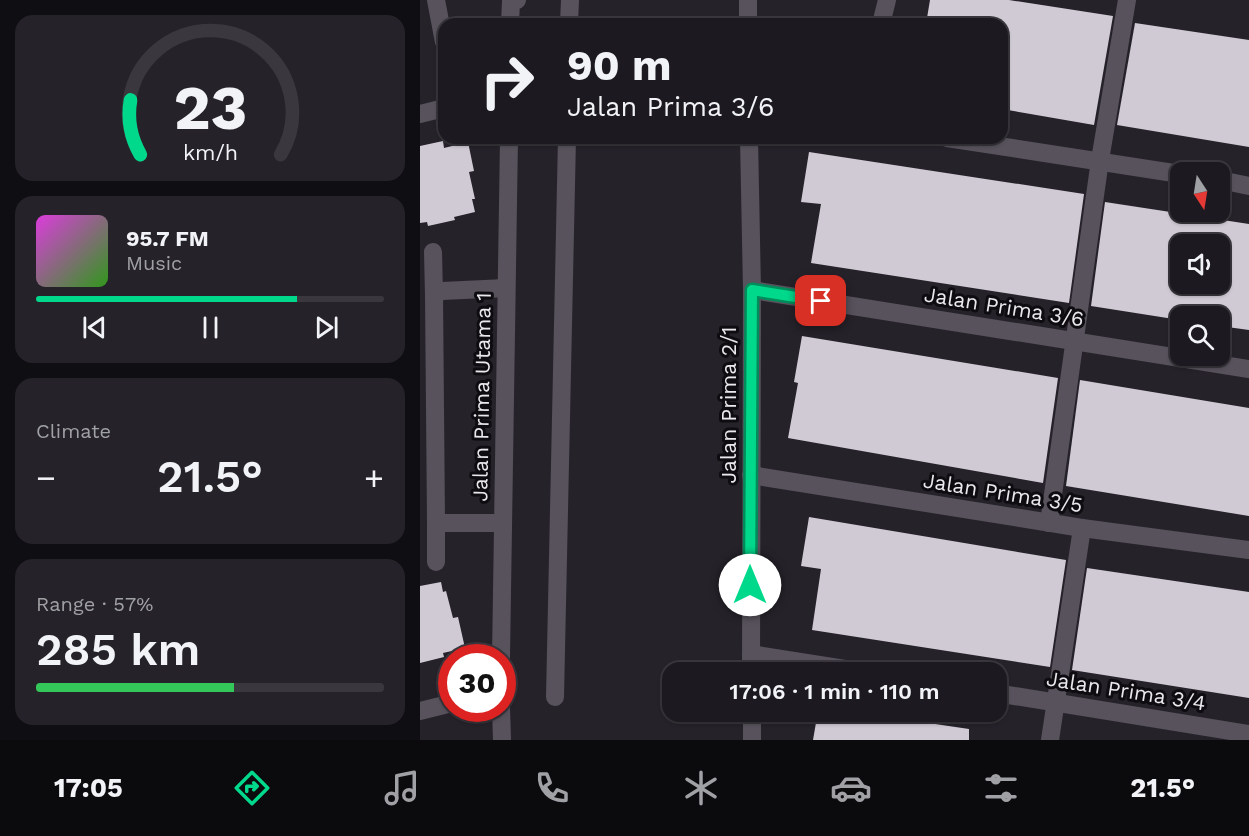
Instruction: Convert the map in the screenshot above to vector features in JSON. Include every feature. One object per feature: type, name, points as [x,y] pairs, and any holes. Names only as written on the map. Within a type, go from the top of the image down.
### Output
[{"type":"street","points":[[436,0],[439,18]]},
{"type":"street","points":[[569,18],[570,0]]},
{"type":"street","points":[[748,0],[748,18]]},
{"type":"street","points":[[882,18],[887,0]]},
{"type":"street","points":[[1049,523],[1073,341],[1127,0]]},
{"type":"street","points":[[511,18],[514,1]]},
{"type":"street","points":[[420,114],[438,110]]},
{"type":"street","name":"Jalan Prima Utama 1","points":[[501,644],[508,144]]},
{"type":"street","points":[[555,697],[567,144]]},
{"type":"street","name":"Jalan Prima 2/1","points":[[749,144],[752,290],[751,662]]},
{"type":"street","points":[[989,144],[1170,172]]},
{"type":"street","points":[[1230,182],[1249,186]]},
{"type":"street","points":[[433,252],[436,562]]},
{"type":"street","points":[[434,295],[442,291],[506,288]]},
{"type":"street","name":"Jalan Prima 3/6","points":[[752,290],[1249,369]]},
{"type":"street","name":"Jalan Prima 3/5","points":[[751,475],[1082,528],[1249,550]]},
{"type":"street","points":[[436,520],[442,523],[503,523]]},
{"type":"street","points":[[1050,740],[1082,528]]},
{"type":"street","name":"Jalan Prima 3/4","points":[[1007,695],[1249,734]]},
{"type":"street","points":[[420,711],[438,706]]},
{"type":"street","points":[[501,722],[502,740]]},
{"type":"street","points":[[752,722],[752,740]]},
{"type":"building","points":[[930,0],[1009,0],[1113,16],[1094,125],[1008,110],[1008,18],[927,18]]},
{"type":"building","points":[[1135,23],[1249,40],[1249,147],[1117,125]]},
{"type":"building","points":[[438,142],[438,144],[443,144],[444,148],[468,144],[474,171],[469,172],[475,199],[472,199],[475,212],[454,217],[455,220],[428,226],[427,222],[420,223],[420,146]]},
{"type":"building","points":[[809,152],[1084,194],[1069,303],[811,263],[821,204],[801,202]]},
{"type":"building","points":[[1105,202],[1170,212],[1170,222],[1230,221],[1249,224],[1249,330],[1230,327],[1230,306],[1170,306],[1170,318],[1091,306]]},
{"type":"building","points":[[802,336],[1058,378],[1043,483],[788,438],[798,383],[794,382]]},
{"type":"building","points":[[1080,380],[1249,408],[1249,516],[1066,486]]},
{"type":"building","points":[[809,517],[1066,560],[1050,667],[812,630],[821,569],[801,566]]},
{"type":"building","points":[[1087,568],[1249,592],[1249,698],[1072,670]]},
{"type":"building","points":[[441,582],[443,592],[446,591],[453,618],[458,617],[464,644],[438,644],[438,658],[420,663],[420,586]]},
{"type":"building","points":[[816,722],[922,722],[969,729],[969,740],[813,740]]},
{"type":"route","points":[[750,585],[752,290],[821,301]]}]
